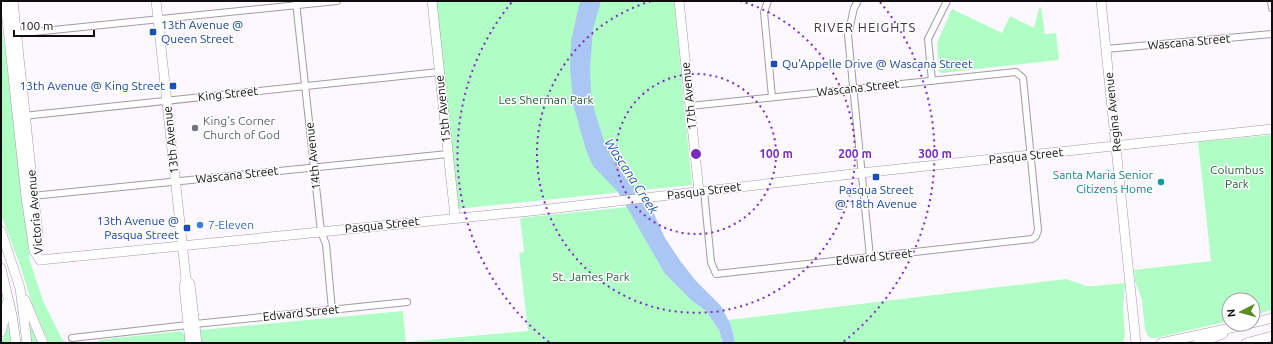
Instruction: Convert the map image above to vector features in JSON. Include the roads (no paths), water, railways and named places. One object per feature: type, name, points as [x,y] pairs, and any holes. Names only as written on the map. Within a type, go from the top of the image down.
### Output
[{"type":"street","name":"Victoria Avenue","points":[[5,1],[13,34]]},
{"type":"street","name":"Victoria Avenue","points":[[13,1],[13,34],[21,117],[30,196],[40,260]]},
{"type":"street","name":"13th Avenue","points":[[156,1],[182,246],[186,279],[190,284],[190,327],[197,343]]},
{"type":"street","points":[[13,34],[296,3],[337,1]]},
{"type":"street","name":"15th Avenue","points":[[432,1],[455,217]]},
{"type":"street","name":"17th Avenue","points":[[679,1],[701,191],[711,262],[716,274]]},
{"type":"street","points":[[763,1],[772,97]]},
{"type":"street","points":[[764,12],[768,1]]},
{"type":"street","points":[[858,1],[854,8],[848,35],[870,257]]},
{"type":"street","points":[[932,81],[928,39],[947,1]]},
{"type":"street","name":"Regina Avenue","points":[[1102,1],[1136,343]]},
{"type":"street","points":[[1271,1],[1272,8]]},
{"type":"street","name":"14th Avenue","points":[[296,3],[321,232],[326,244],[332,310]]},
{"type":"street","name":"Wascana Street","points":[[1106,50],[1272,34]]},
{"type":"street","name":"King Street","points":[[21,117],[167,100],[439,72]]},
{"type":"street","name":"Wascana Street","points":[[690,106],[1016,72],[1023,78],[1031,155]]},
{"type":"street","name":"Pasqua Street","points":[[40,260],[656,197],[861,173],[1272,129]]},
{"type":"street","name":"Wascana Street","points":[[30,196],[448,154]]},
{"type":"street","name":"Edward Street","points":[[716,274],[1032,239],[1036,236],[1038,230],[1031,155]]},
{"type":"street","points":[[1,231],[20,288],[43,343]]},
{"type":"street","points":[[1,268],[12,315],[16,343]]},
{"type":"street","points":[[20,288],[27,343]]},
{"type":"street","points":[[1,332],[5,317],[7,296]]},
{"type":"street","name":"Edward Street","points":[[72,338],[190,327],[407,302]]},
{"type":"street","points":[[1261,321],[1272,318]]},
{"type":"street","points":[[189,343],[190,327]]},
{"type":"street","points":[[1161,343],[1221,331]]},
{"type":"street","points":[[1198,343],[1228,332]]},
{"type":"street","points":[[1246,343],[1272,336]]},
{"type":"water","points":[[580,1],[601,1],[593,29],[590,68],[591,92],[595,112],[604,141],[620,169],[650,205],[665,238],[681,262],[696,281],[721,306],[731,325],[735,343],[723,343],[719,330],[706,311],[691,300],[665,274],[618,192],[593,166],[586,150],[573,104],[570,67],[571,41]]},
{"type":"place","name":"13th Avenue @ Queen Street","points":[[153,32]]},
{"type":"place","name":"Qu'Appelle Drive @ Wascana Street","points":[[774,64]]},
{"type":"place","name":"13th Avenue @ King Street","points":[[173,86]]},
{"type":"place","name":"King's Corner Church of God","points":[[195,128]]},
{"type":"place","name":"Pasqua Street @ 18th Avenue","points":[[876,177]]},
{"type":"place","name":"Santa Maria Senior Citizens Home","points":[[1161,182]]},
{"type":"place","name":"7-Eleven","points":[[200,225]]},
{"type":"place","name":"13th Avenue @ Pasqua Street","points":[[187,228]]},
{"type":"district","name":"RIVER HEIGHTS","points":[[865,27]]},
{"type":"park label","name":"Les Sherman Park","points":[[546,100]]},
{"type":"park label","name":"Columbus Park","points":[[1237,177]]},
{"type":"park label","name":"St. James Park","points":[[591,277]]},
{"type":"water label","name":"Wascana Creek","points":[[632,176]]}]
